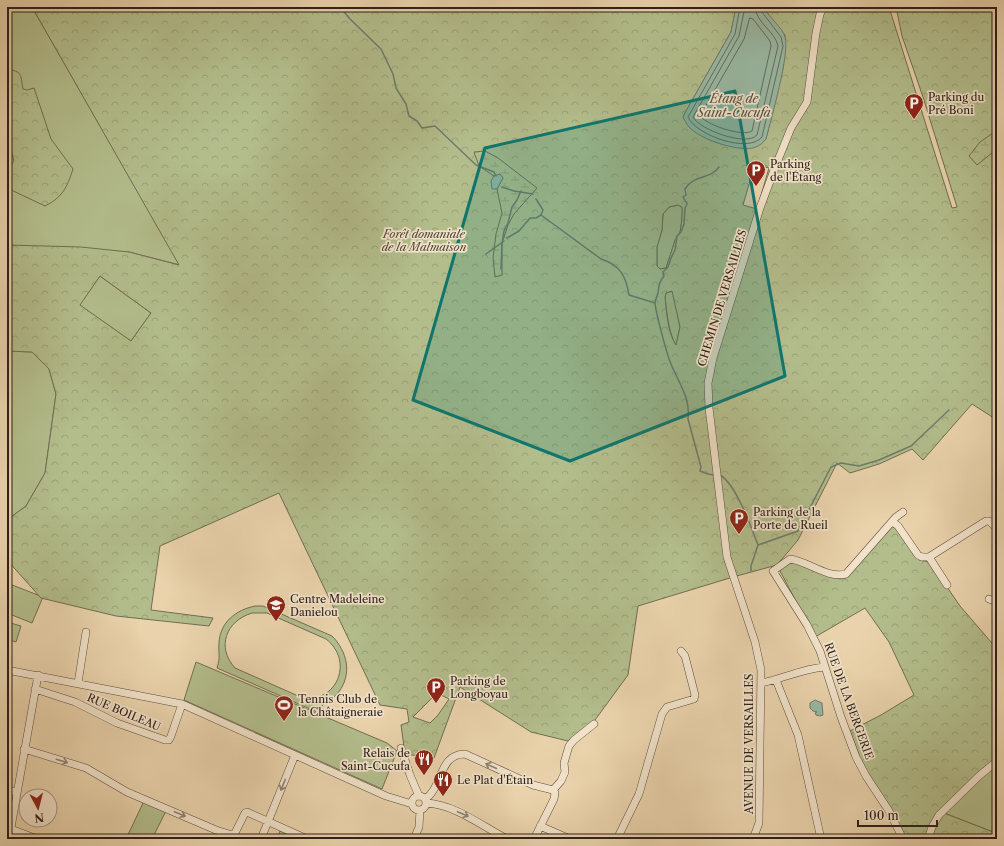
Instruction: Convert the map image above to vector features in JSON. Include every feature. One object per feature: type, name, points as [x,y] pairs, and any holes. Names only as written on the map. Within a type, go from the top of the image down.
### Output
[{"type":"street","name":"CHEMIN DE VERSAILLES","points":[[742,604],[727,557],[712,431],[708,383],[713,358],[776,165],[791,128],[806,102],[816,33],[820,14],[824,7]]},
{"type":"street","points":[[903,512],[896,517],[893,522],[898,526],[918,555],[922,557],[929,557],[983,522],[989,521],[997,528]]},
{"type":"street","name":"RUE DE LA BERGERIE","points":[[893,522],[846,574],[833,574],[790,559],[773,571],[807,625],[820,651],[824,667],[856,756],[866,776],[889,811],[903,839]]},
{"type":"street","points":[[929,557],[947,585]]},
{"type":"street","points":[[989,599],[997,602]]},
{"type":"street","name":"AVENUE DE VERSAILLES","points":[[742,604],[755,642],[761,670],[759,823],[753,839]]},
{"type":"street","points":[[78,683],[86,632]]},
{"type":"street","points":[[617,839],[639,794],[662,714],[667,707],[694,699],[695,695],[685,656],[681,651]]},
{"type":"street","points":[[761,683],[824,667]]},
{"type":"street","points":[[7,670],[182,704],[386,796],[436,803],[467,816],[507,839]]},
{"type":"street","points":[[8,839],[38,675]]},
{"type":"street","points":[[776,680],[798,735],[821,839]]},
{"type":"street","name":"RUE BOILEAU","points":[[35,689],[74,702],[117,723],[164,740],[169,740],[171,736],[182,704]]},
{"type":"street","points":[[553,790],[562,781],[564,763],[569,746],[574,740],[594,724]]},
{"type":"street","points":[[401,748],[423,809],[420,810],[419,827],[414,839]]},
{"type":"street","points":[[24,749],[86,768],[127,792],[216,830],[232,835],[235,833],[244,814],[247,812],[306,839]]},
{"type":"street","points":[[419,800],[430,796],[446,765],[452,758],[460,754],[465,754],[533,785],[553,790]]},
{"type":"street","points":[[261,839],[295,755]]},
{"type":"street","points":[[928,839],[932,827],[939,815],[979,776],[997,761]]},
{"type":"street","points":[[7,790],[17,792]]},
{"type":"street","points":[[534,839],[554,799],[555,793],[553,790]]},
{"type":"street","points":[[540,826],[570,839]]},
{"type":"street","points":[[11,829],[37,839]]},
{"type":"highlighted area","points":[[735,91],[785,376],[570,461],[413,400],[485,148]]},
{"type":"green space","points":[[7,7],[32,7],[180,265],[129,252],[7,245]]},
{"type":"green space","name":"Forêt domaniale de la Malmaison","points":[[32,7],[736,7],[731,32],[683,117],[701,135],[714,142],[748,148],[759,145],[766,139],[783,68],[785,35],[771,19],[764,7],[779,7],[785,10],[790,7],[889,7],[952,208],[957,207],[923,97],[902,36],[896,7],[997,7],[997,420],[972,404],[923,460],[912,449],[879,464],[850,473],[837,463],[798,540],[777,565],[638,606],[628,675],[595,720],[568,741],[531,732],[460,687],[434,758],[405,754],[401,725],[409,722],[407,709],[380,705],[279,493],[160,546],[151,610],[213,618],[209,626],[116,616],[41,598],[7,560],[7,520],[26,506],[45,473],[56,394],[49,369],[32,352],[7,351],[7,245],[81,247],[129,252],[179,265]],"holes":[[[755,164],[769,168],[757,209],[743,205]],[[678,205],[682,207],[681,227],[666,268],[660,269],[657,266],[657,247],[662,230],[663,214],[669,207]],[[100,276],[151,313],[131,341],[80,305]],[[672,291],[680,327],[676,345],[669,328],[665,297],[666,293]],[[437,693],[449,699],[438,715],[430,723],[413,717]]]},
{"type":"green space","points":[[7,69],[16,71],[20,74],[23,89],[27,90],[34,88],[51,139],[73,169],[64,191],[51,203],[45,206],[9,189],[7,186],[7,170],[14,161],[11,149],[7,142]]},
{"type":"green space","points":[[993,133],[997,134],[997,149],[977,165],[969,156],[980,142]]},
{"type":"green space","points":[[485,151],[498,158],[537,188],[514,214],[508,225],[502,243],[502,275],[495,277],[493,258],[496,234],[502,213],[497,189],[503,178],[500,174],[494,176],[479,166],[474,152]]},
{"type":"green space","points":[[679,205],[682,207],[680,232],[675,240],[666,268],[660,269],[657,266],[657,246],[662,230],[663,214],[669,207]]},
{"type":"green space","points":[[100,276],[151,313],[131,341],[79,305]]},
{"type":"green space","points":[[673,291],[680,327],[676,346],[667,316],[665,297],[666,293]]},
{"type":"green space","points":[[7,351],[32,352],[49,369],[56,394],[45,473],[26,506],[7,520]]},
{"type":"green space","points":[[891,526],[899,530],[919,560],[930,562],[960,606],[997,649],[997,756],[945,807],[944,813],[993,832],[997,829],[997,839],[904,839],[862,763],[850,731],[881,715],[914,695],[889,642],[865,608],[815,637],[780,571],[784,564],[790,559],[840,579],[846,578]]},
{"type":"green space","points":[[7,583],[43,597],[32,623],[7,613]]},
{"type":"green space","points":[[263,606],[332,636],[337,642],[346,663],[346,678],[338,693],[321,706],[317,712],[217,668],[222,629],[230,618],[248,608]],"holes":[[[252,613],[267,613],[326,639],[334,648],[339,657],[340,667],[334,686],[326,693],[317,698],[305,699],[235,668],[229,660],[225,643],[230,628],[243,617]]]},
{"type":"green space","points":[[7,622],[21,626],[16,642],[7,639]]},
{"type":"green space","name":"Tennis Club de la Châtaigneraie","points":[[196,662],[387,743],[397,751],[382,789],[184,700]]},
{"type":"green space","points":[[996,757],[997,829],[993,832],[944,813],[945,807]]},
{"type":"green space","points":[[144,801],[166,811],[152,839],[126,839]]},
{"type":"green space","points":[[280,831],[298,839],[277,839]]},
{"type":"water","name":"Étang de Saint-Cucufa","points":[[736,7],[764,7],[784,34],[786,45],[783,71],[766,139],[760,145],[753,148],[738,148],[720,144],[703,137],[690,128],[683,117],[731,32]]},
{"type":"water","points":[[500,174],[503,178],[497,189],[492,189],[491,181],[494,176]]},
{"type":"water","points":[[815,700],[822,703],[823,715],[816,715],[815,713],[817,712],[810,708],[810,703]]},
{"type":"waterway","points":[[340,7],[350,19],[381,49],[393,74],[396,88],[406,104],[409,116],[417,121],[422,128],[435,126],[476,165],[494,172],[496,176]]},
{"type":"waterway","points":[[714,475],[700,471],[701,467],[688,419],[688,404],[669,359],[655,302],[660,282],[664,276],[663,272],[668,267],[675,250],[677,236],[681,232],[684,224],[685,208],[687,204],[683,197],[686,195],[685,189],[693,181],[711,174],[719,167]]},
{"type":"waterway","points":[[502,187],[514,191],[533,194]]},
{"type":"waterway","points":[[501,269],[504,231],[508,223],[512,207],[521,191]]},
{"type":"waterway","points":[[536,199],[543,210],[541,215],[601,259],[613,264],[621,272],[626,282],[629,295],[655,303]]},
{"type":"waterway","points":[[507,238],[519,231],[530,218],[536,218],[541,215]]},
{"type":"waterway","points":[[486,254],[504,241]]},
{"type":"waterway","points":[[758,545],[798,531],[831,467],[841,463],[859,466],[879,460],[911,446],[949,410]]},
{"type":"waterway","points":[[720,475],[732,487],[737,496],[758,545],[751,566],[751,571]]},
{"type":"place","name":"Parking du Pré Boni","points":[[914,120]]},
{"type":"place","name":"Parking de l'Étang","points":[[756,187]]},
{"type":"place","name":"Parking de la Porte de Rueil","points":[[739,535]]},
{"type":"place","name":"Centre Madeleine Danielou","points":[[276,622]]},
{"type":"place","name":"Parking de Longboyau","points":[[436,704]]},
{"type":"place","name":"Tennis Club de la Châtaigneraie","points":[[284,722]]},
{"type":"place","name":"Relais de Saint-Cucufa","points":[[424,776]]},
{"type":"place","name":"Le Plat d'Étain","points":[[443,797]]}]
